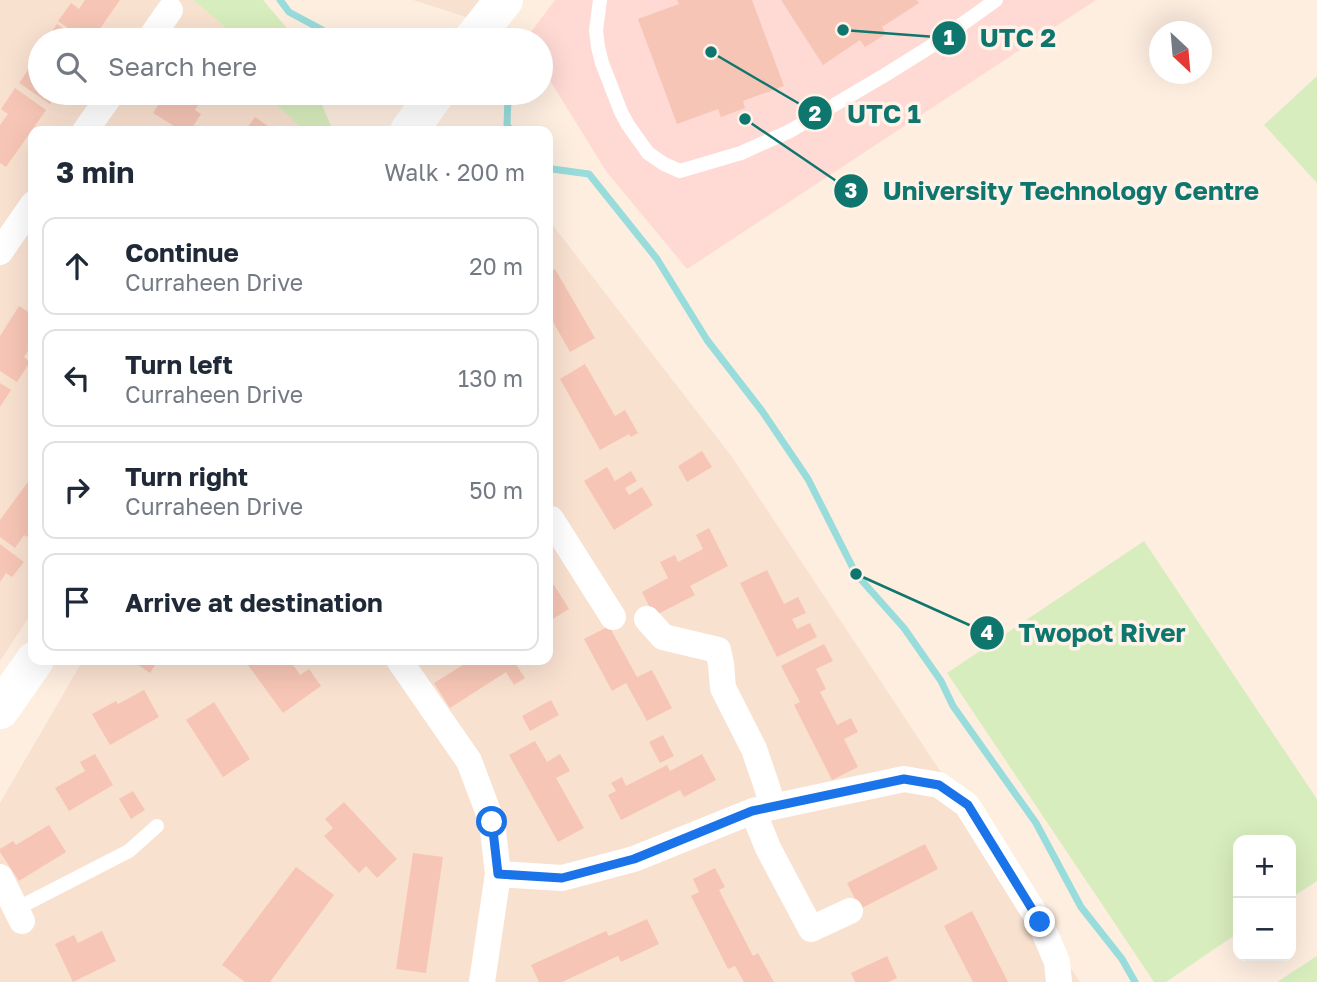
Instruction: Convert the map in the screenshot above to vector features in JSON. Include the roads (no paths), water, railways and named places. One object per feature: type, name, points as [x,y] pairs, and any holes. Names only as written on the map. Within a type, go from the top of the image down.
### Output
[{"type":"street","points":[[482,28],[504,0]]},
{"type":"street","points":[[157,28],[170,10]]},
{"type":"street","points":[[89,126],[103,105]]},
{"type":"street","points":[[413,126],[428,105]]},
{"type":"street","points":[[0,252],[28,212]]},
{"type":"street","points":[[553,520],[613,617]]},
{"type":"street","points":[[647,619],[663,638],[718,650],[723,688],[754,750],[767,787],[763,809],[768,848],[811,929],[850,911]]},
{"type":"street","points":[[1,705],[31,665]]},
{"type":"street","points":[[402,665],[469,761],[492,822],[498,874],[482,982]]},
{"type":"street","points":[[498,874],[562,878],[634,859],[763,809],[904,779],[939,785],[968,805],[1040,922],[1057,962],[1059,982]]},
{"type":"street","points":[[0,877],[19,915]]},
{"type":"lane","points":[[600,0],[596,30],[598,47],[621,112],[648,153],[680,171],[741,153],[790,131],[886,75],[996,0]]},
{"type":"lane","points":[[19,915],[129,851],[157,826]]},
{"type":"waterway","points":[[280,0],[289,12],[319,28]]},
{"type":"waterway","points":[[507,126],[508,105]]},
{"type":"waterway","points":[[553,169],[589,174],[657,259],[707,340],[762,411],[808,479],[856,574],[904,628],[941,681],[953,706],[1036,823],[1081,907],[1122,959],[1135,982]]},
{"type":"place","name":"UTC 2","points":[[843,30]]},
{"type":"place","name":"UTC 1","points":[[711,52]]},
{"type":"place","name":"University Technology Centre","points":[[745,119]]},
{"type":"place","name":"Twopot River","points":[[856,574]]}]
